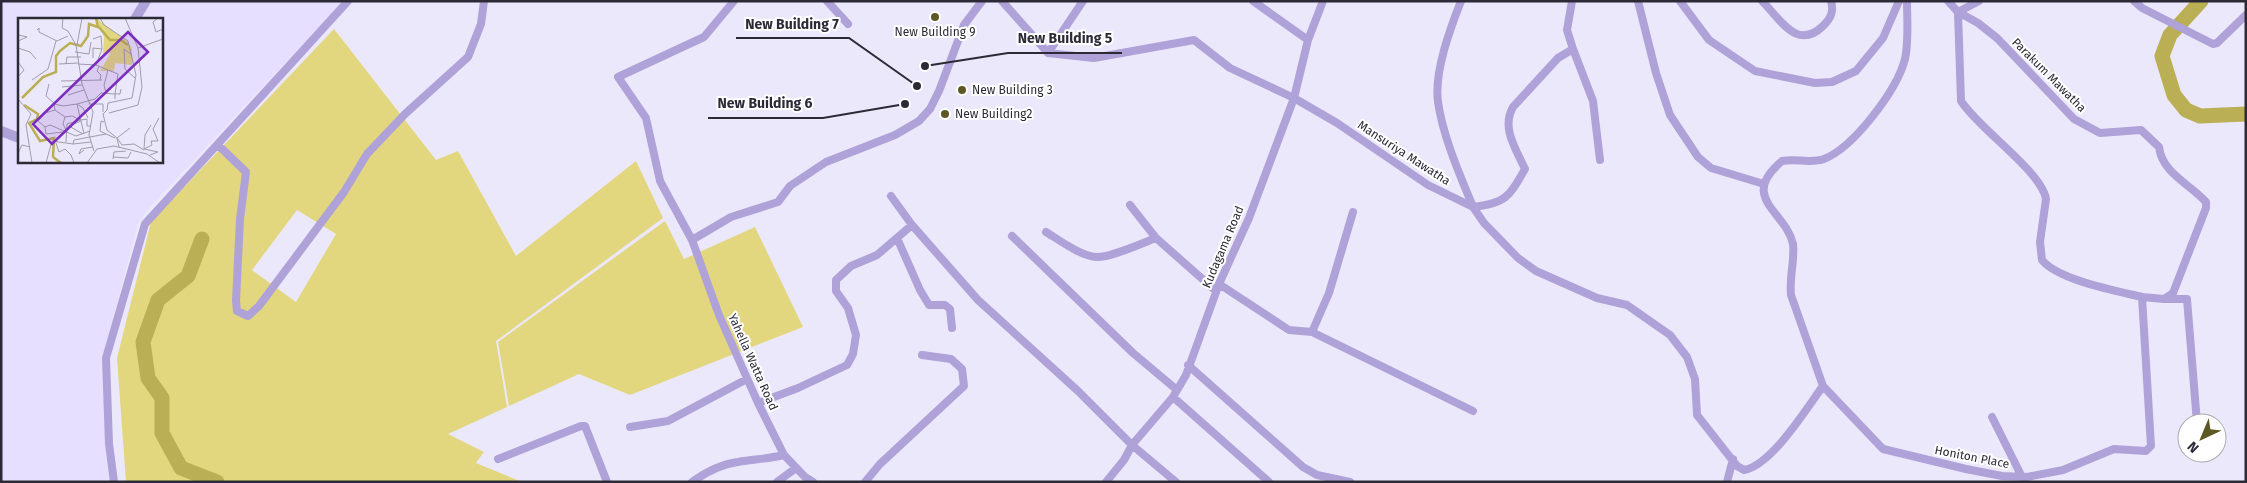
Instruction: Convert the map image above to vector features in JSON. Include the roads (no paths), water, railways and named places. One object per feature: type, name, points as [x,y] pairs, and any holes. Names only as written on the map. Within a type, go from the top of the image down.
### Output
[{"type":"street","points":[[136,18],[146,1]]},
{"type":"street","points":[[114,482],[109,444],[106,358],[145,224],[348,1]]},
{"type":"street","points":[[218,145],[246,172],[240,219],[236,301],[237,311],[248,316],[259,306],[344,192],[367,154],[406,114],[468,57],[482,24],[484,1]]},
{"type":"street","name":"Yahella Watta Road","points":[[734,1],[704,37],[618,77],[646,118],[660,181],[692,240],[719,315],[758,403],[784,455],[813,482]]},
{"type":"street","points":[[828,1],[848,24]]},
{"type":"street","points":[[692,240],[731,217],[778,202],[790,186],[826,162],[895,135],[919,121],[930,109],[939,91],[964,25],[982,1]]},
{"type":"street","points":[[1002,1],[1048,53],[1084,1]]},
{"type":"street","points":[[1253,1],[1308,40]]},
{"type":"street","name":"Kudagama Road","points":[[1106,482],[1132,445],[1175,394],[1186,375],[1217,288],[1249,218],[1294,98],[1308,40],[1323,1]]},
{"type":"street","name":"Mansuriya Mawatha","points":[[1461,1],[1452,23],[1438,80],[1438,102],[1452,154],[1473,208]]},
{"type":"street","points":[[1572,1],[1567,30],[1593,101],[1600,160]]},
{"type":"street","points":[[1638,1],[1656,74],[1670,115],[1698,157],[1710,168],[1764,184],[1776,166],[1782,161],[1806,162],[1825,158],[1850,142],[1866,125],[1880,106],[1901,70],[1905,59],[1907,1]]},
{"type":"street","points":[[1680,1],[1709,40],[1755,71],[1815,83],[1832,82],[1856,71],[1883,38],[1899,1]]},
{"type":"street","points":[[1762,1],[1793,32],[1801,37],[1808,36],[1822,27],[1830,18],[1833,10],[1831,1]]},
{"type":"street","points":[[1948,1],[1958,12],[1961,101],[2001,145],[2030,172],[2045,192],[2046,199],[2040,242],[2042,260],[2057,271],[2078,280],[2142,297],[2187,299],[2195,413]]},
{"type":"street","points":[[1958,12],[1978,1]]},
{"type":"street","points":[[2134,1],[2142,8],[2213,44],[2217,43],[2246,15]]},
{"type":"street","name":"Parakum Mawatha","points":[[1958,12],[1978,23],[1997,38],[2074,119],[2100,133],[2141,130],[2159,148],[2160,158],[2165,166],[2206,202],[2206,208],[2173,293],[2164,299]]},
{"type":"street","name":"Mansuriya Mawatha","points":[[1048,53],[1094,58],[1194,40],[1230,68],[1294,98],[1338,123],[1428,185],[1473,208]]},
{"type":"street","points":[[1573,49],[1558,58],[1513,107],[1507,117],[1507,127],[1525,169],[1511,194],[1500,201],[1473,208],[1484,223],[1518,258],[1536,271],[1597,298],[1627,305],[1670,335],[1687,358],[1695,379],[1697,416],[1737,466],[1744,470],[1769,455],[1823,386]]},
{"type":"street","points":[[1,131],[18,138]]},
{"type":"street","name":"Honiton Place","points":[[1764,184],[1764,196],[1770,208],[1785,227],[1793,246],[1789,281],[1791,295],[1823,386],[1883,449],[1966,469],[2022,477],[2063,470],[2114,448],[2146,451],[2151,446],[2142,297]]},
{"type":"street","points":[[890,196],[912,225],[978,300],[1078,391],[1132,445],[1176,482]]},
{"type":"street","points":[[1130,205],[1156,238],[1217,288],[1290,330],[1312,332],[1473,411]]},
{"type":"street","points":[[1312,332],[1329,293],[1353,212]]},
{"type":"street","points":[[758,403],[798,388],[847,366],[853,354],[856,335],[848,308],[836,291],[836,280],[851,266],[877,255],[912,225]]},
{"type":"street","points":[[1046,232],[1072,248],[1096,257],[1121,251],[1156,238]]},
{"type":"street","points":[[1012,236],[1268,482]]},
{"type":"street","points":[[897,238],[920,290],[929,305],[945,305],[950,309],[952,328]]},
{"type":"street","points":[[864,482],[880,464],[964,386],[962,369],[951,359],[922,355]]},
{"type":"street","points":[[1188,365],[1303,467],[1317,475],[1350,482]]},
{"type":"street","points":[[630,427],[668,421],[747,379]]},
{"type":"street","points":[[1992,417],[2022,477]]},
{"type":"street","points":[[498,459],[580,426],[585,426],[607,482]]},
{"type":"street","points":[[692,482],[714,468],[738,462],[765,460],[784,455]]},
{"type":"street","points":[[1726,482],[1733,459]]},
{"type":"street","points":[[777,482],[796,468]]},
{"type":"waterway","points":[[2201,1],[2170,35],[2162,56],[2174,95],[2186,110],[2200,116],[2246,114]]},
{"type":"waterway","points":[[202,239],[188,276],[158,300],[143,342],[148,378],[162,398],[162,433],[181,468],[217,482]]},
{"type":"place","name":"New Building 9","points":[[935,17]]},
{"type":"place","name":"New Building 5","points":[[925,66]]},
{"type":"place","name":"New Building 7","points":[[917,86]]},
{"type":"place","name":"New Building 3","points":[[962,90]]},
{"type":"place","name":"New Building 6","points":[[905,104]]},
{"type":"place","name":"New Building2","points":[[945,114]]}]
